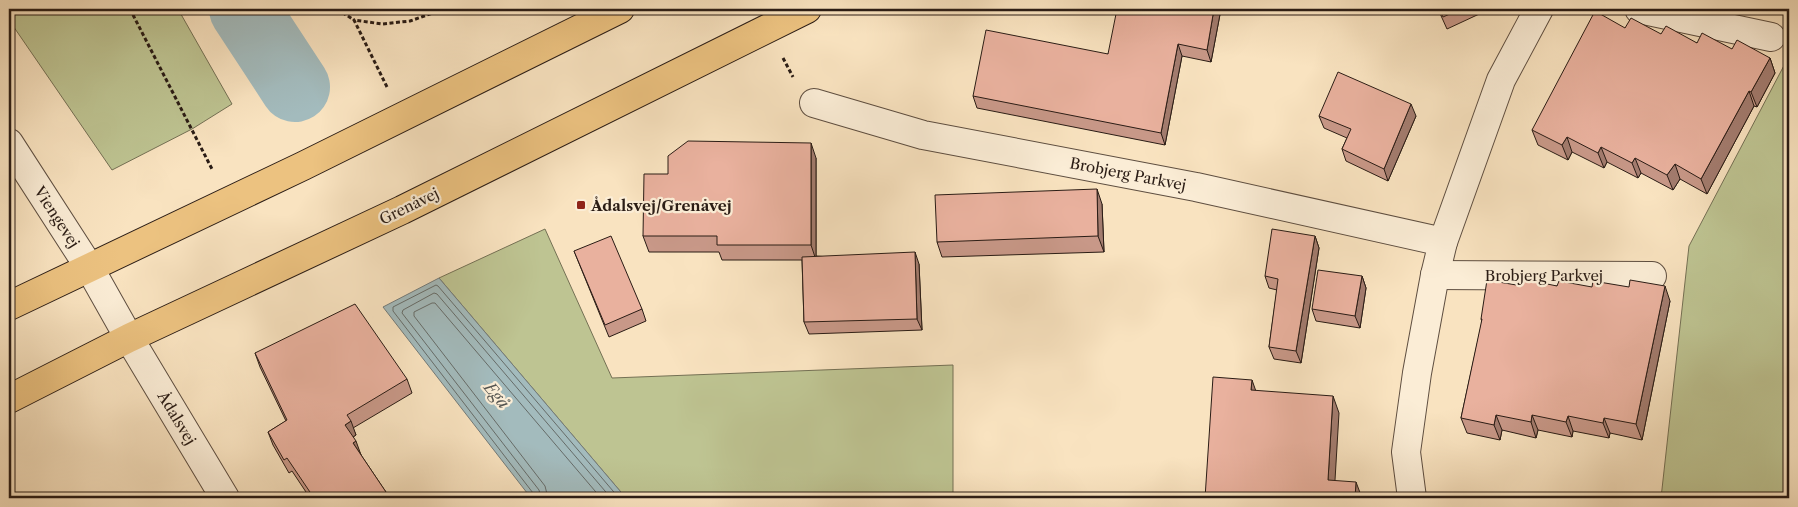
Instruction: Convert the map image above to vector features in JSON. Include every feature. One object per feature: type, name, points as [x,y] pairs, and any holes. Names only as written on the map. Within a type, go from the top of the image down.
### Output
[{"type":"main road","points":[[9,306],[89,266],[229,202],[402,118],[620,9]]},
{"type":"main road","name":"Grenåvej","points":[[9,398],[129,338],[402,210],[808,9]]},
{"type":"street","points":[[1412,498],[1406,452],[1417,372],[1442,242],[1501,80],[1540,9]]},
{"type":"street","points":[[1639,9],[1771,37]]},
{"type":"street","name":"Brobjerg Parkvej","points":[[814,103],[923,135],[1196,187],[1442,242]]},
{"type":"street","name":"Viengevej","points":[[9,143],[89,266],[129,338]]},
{"type":"street","name":"Brobjerg Parkvej","points":[[1435,275],[1652,276]]},
{"type":"street","name":"Ådalsvej","points":[[129,338],[225,498]]},
{"type":"path","points":[[130,9],[229,202]]},
{"type":"path","points":[[337,9],[354,20],[382,24],[410,21],[444,9]]},
{"type":"path","points":[[354,20],[402,118]]},
{"type":"path","points":[[769,28],[790,73],[814,103]]},
{"type":"green space","points":[[9,9],[178,9],[232,104],[192,129],[112,170],[9,20]]},
{"type":"green space","points":[[1789,56],[1789,498],[1661,498],[1689,246]]},
{"type":"green space","points":[[545,229],[612,378],[953,365],[953,498],[626,498],[439,278]]},
{"type":"water","name":"Egå","points":[[439,278],[626,498],[531,498],[383,307]]},
{"type":"building","points":[[1117,9],[1214,9],[1207,50],[1178,44],[1161,133],[973,96],[986,30],[1108,54]]},
{"type":"building","points":[[1439,9],[1461,9],[1443,17]]},
{"type":"building","points":[[1595,11],[1625,28],[1631,18],[1661,34],[1666,26],[1697,43],[1702,33],[1732,49],[1737,40],[1770,58],[1751,92],[1749,91],[1701,179],[1675,164],[1667,175],[1635,158],[1632,163],[1601,147],[1598,153],[1567,137],[1562,145],[1532,130]]},
{"type":"building","points":[[1338,72],[1411,104],[1384,169],[1342,149],[1351,129],[1319,116]]},
{"type":"building","points":[[688,141],[811,143],[811,245],[717,245],[717,236],[643,236],[644,174],[668,174],[668,156]]},
{"type":"building","points":[[1097,189],[1098,236],[937,242],[935,195]]},
{"type":"building","points":[[1272,229],[1315,236],[1296,351],[1269,347],[1278,279],[1265,276]]},
{"type":"building","points":[[611,236],[642,309],[605,325],[574,251]]},
{"type":"building","points":[[915,252],[917,319],[804,322],[802,257]]},
{"type":"building","points":[[1318,270],[1362,276],[1355,316],[1312,309]]},
{"type":"building","points":[[1523,279],[1557,286],[1559,281],[1592,287],[1593,281],[1629,287],[1630,280],[1665,286],[1636,424],[1604,418],[1603,423],[1568,416],[1566,422],[1532,415],[1531,422],[1496,415],[1494,425],[1461,418],[1482,319],[1487,280],[1522,286]]},
{"type":"building","points":[[355,304],[407,379],[347,415],[351,421],[345,425],[356,441],[353,443],[390,498],[314,498],[287,458],[284,460],[268,432],[287,420],[255,353]]},
{"type":"building","points":[[1213,377],[1252,380],[1251,390],[1333,396],[1328,480],[1356,482],[1355,498],[1205,498]]},
{"type":"waterway","points":[[244,9],[295,87]]},
{"type":"place","name":"Ådalsvej/Grenåvej","points":[[581,205]]}]
